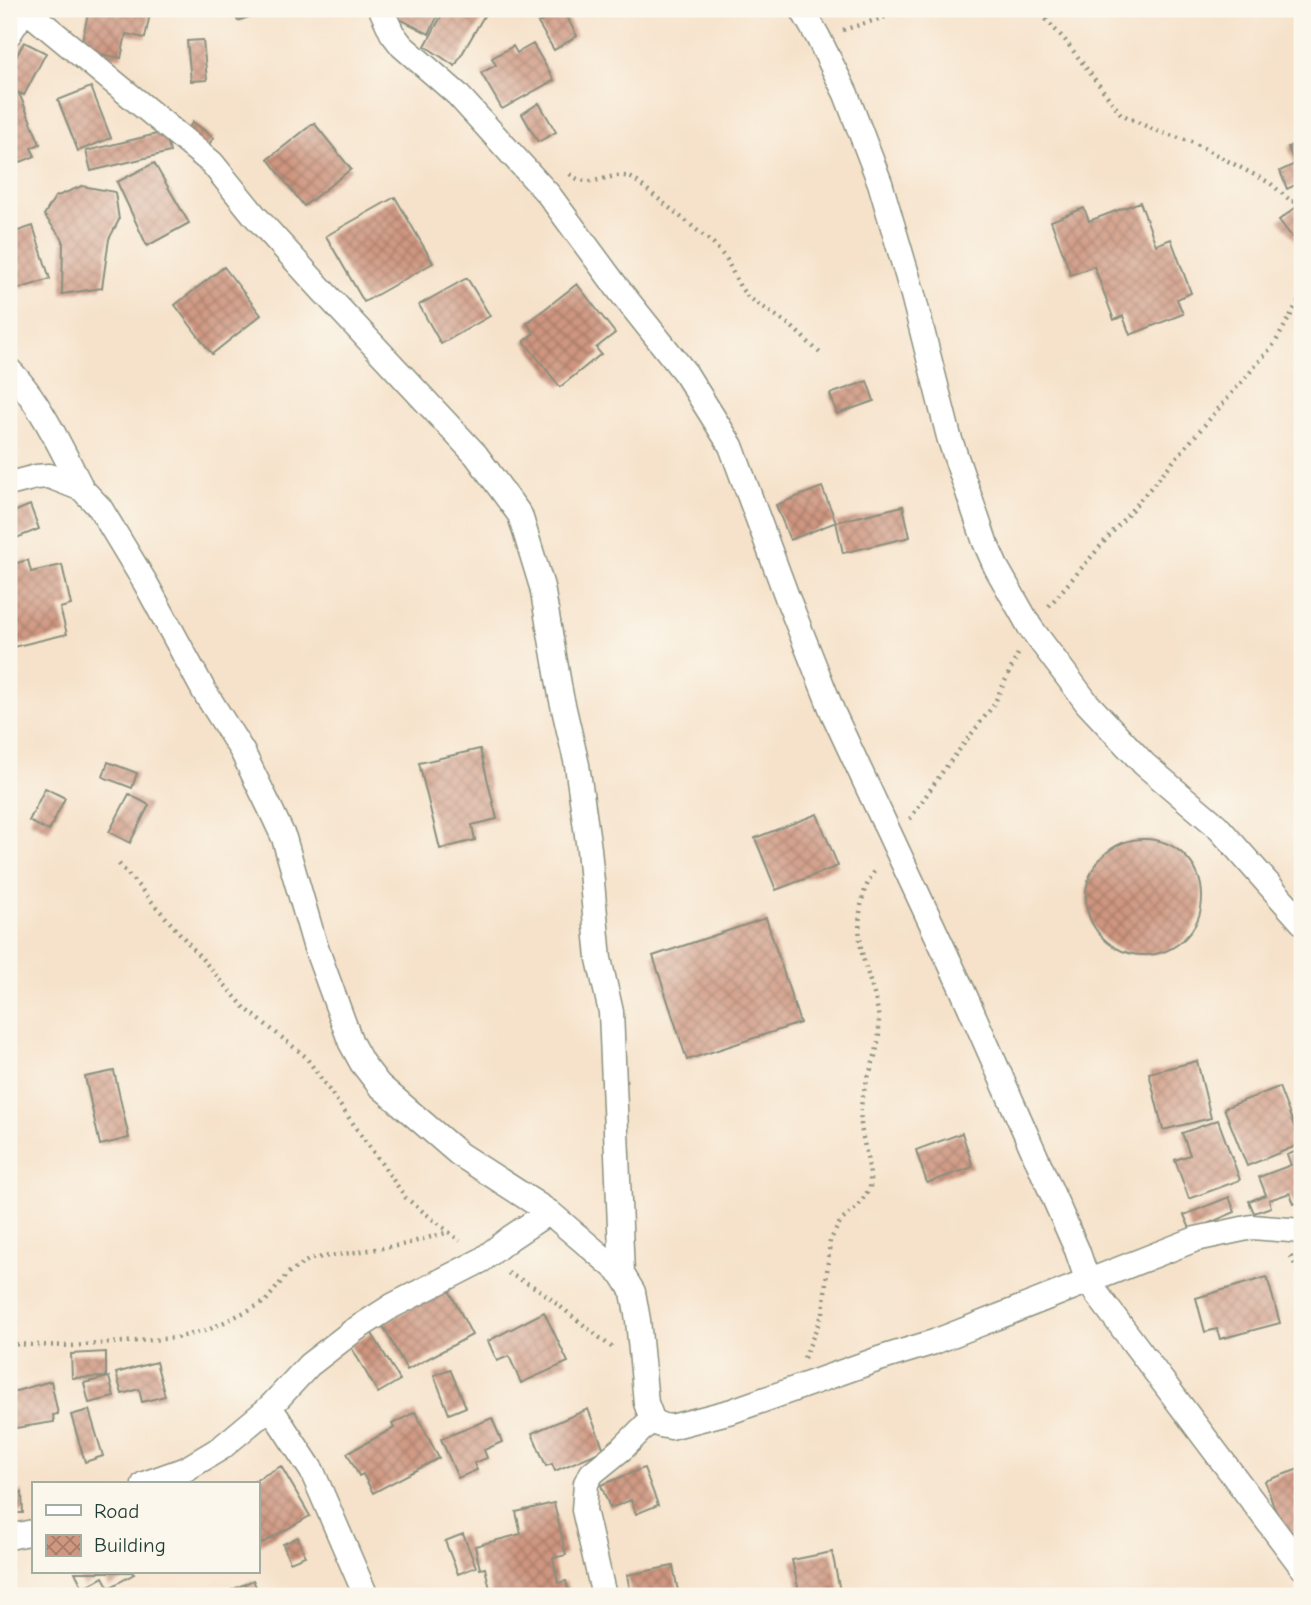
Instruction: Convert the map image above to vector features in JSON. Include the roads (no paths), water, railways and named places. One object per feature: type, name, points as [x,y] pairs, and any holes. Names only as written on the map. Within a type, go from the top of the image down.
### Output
[{"type":"street","points":[[9,34],[24,9],[212,163],[255,216],[476,455],[520,515],[541,587],[577,765],[589,849],[598,959],[611,1012],[622,1275]]},
{"type":"street","points":[[381,9],[401,46],[457,94],[549,195],[686,373],[731,446],[833,713],[962,989],[1077,1250],[1088,1282],[1302,1567]]},
{"type":"street","points":[[802,9],[845,94],[880,183],[914,295],[949,437],[996,567],[1030,627],[1087,703],[1118,739],[1217,826],[1302,922]]},
{"type":"street","points":[[9,370],[18,379],[51,430],[82,488],[100,508],[146,584],[204,691],[242,751],[284,838],[315,945],[351,1043],[362,1063],[379,1085],[459,1154],[549,1212],[622,1275],[633,1292],[645,1374],[646,1403],[652,1419],[664,1427],[683,1425],[732,1411],[934,1342],[1196,1238],[1252,1227],[1302,1231]]},
{"type":"street","points":[[9,484],[49,476],[82,488]]},
{"type":"street","points":[[150,1482],[186,1469],[221,1448],[270,1407],[309,1365],[353,1331],[392,1306],[482,1260],[549,1212]]},
{"type":"street","points":[[270,1407],[312,1471],[366,1596]]},
{"type":"street","points":[[604,1596],[584,1510],[586,1483],[592,1473],[652,1419]]},
{"type":"street","points":[[9,1537],[32,1532]]}]
